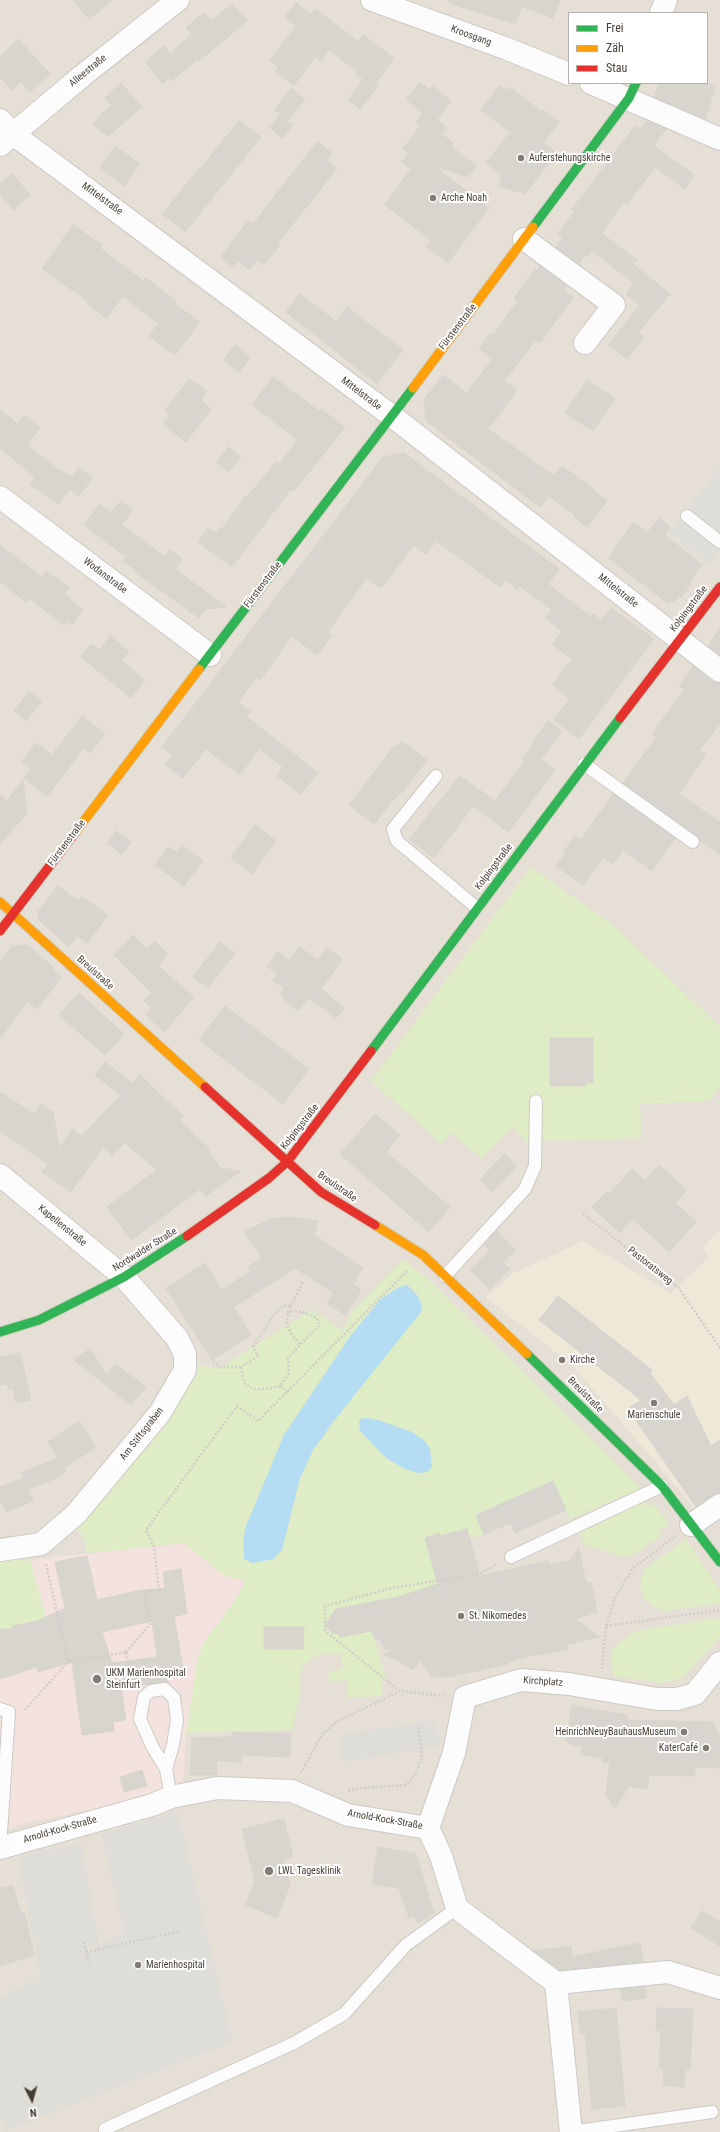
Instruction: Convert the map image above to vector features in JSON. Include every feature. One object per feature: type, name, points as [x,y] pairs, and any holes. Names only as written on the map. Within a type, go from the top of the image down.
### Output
[{"type":"street","name":"Alleestraße","points":[[4,133],[82,76],[178,0]]},
{"type":"street","name":"Kroosgang","points":[[372,0],[505,48],[568,74]]},
{"type":"street","points":[[661,12],[666,0]]},
{"type":"street","points":[[596,84],[632,91],[720,139]]},
{"type":"street","name":"Fürstenstraße","points":[[0,931],[392,416],[632,91]]},
{"type":"street","name":"Mittelstraße","points":[[4,133],[392,416],[680,638],[720,671]]},
{"type":"street","points":[[524,239],[614,305],[585,343]]},
{"type":"street","name":"Wodanstraße","points":[[0,497],[210,654]]},
{"type":"street","name":"Kolpingstraße","points":[[287,1162],[584,764],[720,587]]},
{"type":"street","name":"Breulstraße","points":[[0,902],[14,913],[321,1192],[423,1255],[551,1376],[662,1486]]},
{"type":"street","name":"Nordwalder Straße","points":[[0,1332],[39,1320],[124,1277],[213,1219],[269,1178],[287,1162]]},
{"type":"street","name":"Kapellenstraße","points":[[0,1175],[124,1277]]},
{"type":"street","name":"Am Stiftsgraben","points":[[41,1544],[76,1514],[160,1413],[185,1370],[185,1354],[177,1338],[124,1277]]},
{"type":"street","points":[[662,1486],[691,1526],[720,1562]]},
{"type":"street","points":[[691,1526],[720,1505]]},
{"type":"street","points":[[0,1550],[41,1544]]},
{"type":"street","name":"Kirchplatz","points":[[465,1697],[521,1680],[600,1688],[657,1699],[677,1699],[695,1694],[720,1663]]},
{"type":"street","points":[[428,1828],[454,1753],[465,1697]]},
{"type":"street","name":"Arnold-Kock-Straße","points":[[0,1848],[152,1804],[171,1797],[217,1788],[292,1792],[348,1815],[428,1828],[442,1856],[457,1908]]},
{"type":"street","points":[[457,1908],[556,1984],[668,1972],[720,1988]]},
{"type":"street","points":[[556,1984],[571,2132]]},
{"type":"lane","points":[[687,516],[720,542]]},
{"type":"lane","points":[[584,764],[693,842]]},
{"type":"lane","points":[[436,776],[393,829],[397,842],[477,908]]},
{"type":"lane","points":[[445,1276],[525,1190],[535,1166],[536,1101]]},
{"type":"lane","points":[[511,1557],[662,1486]]},
{"type":"lane","points":[[166,1769],[173,1745],[177,1720],[174,1698],[165,1689],[151,1691],[144,1697],[140,1719],[153,1748],[166,1769],[171,1797]]},
{"type":"lane","points":[[0,1848],[4,1710]]},
{"type":"lane","points":[[105,2129],[294,2043],[344,2014],[406,1945],[457,1908]]},
{"type":"lane","points":[[571,2132],[712,2112]]},
{"type":"path","name":"Pastoratsweg","points":[[583,1214],[678,1287],[720,1348]]},
{"type":"path","points":[[4,1710],[24,1711],[68,1662],[126,1652],[150,1624],[144,1592],[159,1590],[154,1547],[146,1530],[237,1406],[258,1421],[423,1255]]},
{"type":"path","points":[[300,1345],[290,1332],[286,1322],[288,1312],[303,1282]]},
{"type":"path","points":[[213,1362],[220,1367],[241,1367],[258,1356],[252,1347],[276,1311],[284,1306],[291,1306]]},
{"type":"path","points":[[241,1367],[244,1383],[253,1389],[266,1389],[280,1386],[289,1373],[288,1358],[320,1326],[317,1318],[304,1312],[288,1312]]},
{"type":"path","points":[[280,1386],[288,1392]]},
{"type":"path","points":[[600,1688],[606,1626],[616,1598],[633,1568],[691,1526]]},
{"type":"path","points":[[41,1544],[68,1662]]},
{"type":"path","points":[[465,1697],[400,1691],[325,1631],[325,1606],[392,1588],[480,1574],[511,1557]]},
{"type":"path","points":[[606,1626],[720,1610]]},
{"type":"path","points":[[126,1652],[132,1695],[144,1697]]},
{"type":"path","points":[[292,1792],[321,1736],[336,1722],[400,1691]]},
{"type":"path","points":[[346,1792],[360,1788],[407,1785],[414,1775],[422,1757],[418,1725]]},
{"type":"path","points":[[86,1952],[181,1932]]},
{"type":"path","points":[[84,1942],[89,1963]]},
{"type":"shaded area","points":[[0,0],[720,0],[720,2132],[0,2132]]},
{"type":"shaded area","points":[[720,468],[720,551],[710,565],[669,532]]},
{"type":"shaded area","points":[[720,1229],[720,1493],[697,1511],[574,1367],[485,1297],[514,1273],[583,1241],[671,1293],[709,1257],[703,1248]]},
{"type":"shaded area","name":"UKM Marienhospital Steinfurt","points":[[184,1543],[225,1576],[246,1581],[233,1603],[204,1642],[198,1657],[186,1733],[183,1790],[22,1824],[0,1834],[0,1560],[30,1560]]},
{"type":"shaded area","points":[[436,1720],[440,1747],[343,1762],[339,1735]]},
{"type":"shaded area","name":"Marienhospital","points":[[178,1811],[233,2042],[6,2131],[0,2117],[0,1997],[40,1976],[18,1857],[81,1843],[99,1943],[61,1965],[124,1932],[101,1834]]},
{"type":"green space","points":[[531,867],[613,925],[720,1027],[720,1086],[710,1101],[640,1104],[641,1138],[526,1141],[513,1127],[481,1158],[451,1132],[442,1144],[371,1081]]},
{"type":"green space","points":[[403,1259],[429,1280],[641,1488],[570,1519],[553,1481],[476,1515],[484,1534],[469,1538],[467,1529],[440,1536],[439,1533],[425,1538],[437,1584],[434,1585],[435,1589],[334,1610],[335,1613],[330,1617],[327,1623],[339,1633],[340,1637],[371,1631],[375,1639],[386,1679],[381,1680],[383,1696],[348,1697],[347,1680],[330,1681],[328,1672],[343,1669],[341,1653],[321,1653],[304,1665],[300,1676],[301,1689],[292,1730],[186,1733],[198,1656],[204,1642],[233,1603],[246,1581],[225,1576],[184,1543],[87,1553],[85,1539],[79,1532],[78,1527],[195,1365],[219,1369],[311,1310],[343,1330],[351,1313]],"holes":[[[408,1285],[417,1295],[422,1305],[314,1448],[300,1478],[282,1550],[274,1559],[252,1563],[243,1541],[284,1435],[351,1335]]]},
{"type":"green space","points":[[647,1504],[656,1507],[669,1524],[658,1532],[661,1536],[634,1555],[620,1556],[584,1544],[580,1533],[635,1505]]},
{"type":"green space","points":[[686,1539],[720,1591],[720,1603],[664,1611],[653,1607],[643,1597],[640,1586],[645,1569]]},
{"type":"green space","points":[[0,1560],[30,1560],[47,1620],[35,1619],[35,1622],[24,1622],[23,1625],[12,1625],[12,1629],[1,1629],[0,1632]]},
{"type":"green space","points":[[720,1618],[720,1637],[683,1677],[663,1683],[613,1676],[611,1652],[615,1646],[635,1631]]},
{"type":"water","points":[[407,1285],[417,1295],[422,1305],[421,1312],[314,1448],[300,1478],[282,1550],[274,1559],[252,1563],[244,1559],[243,1541],[246,1526],[284,1435],[351,1335],[381,1299],[399,1287]]},
{"type":"water","points":[[367,1418],[378,1420],[412,1432],[425,1441],[430,1449],[432,1467],[427,1472],[419,1473],[405,1469],[386,1458],[360,1431],[360,1419]]},
{"type":"building","points":[[73,0],[113,0],[89,19]]},
{"type":"building","points":[[449,0],[560,0],[553,18],[522,6],[515,24],[449,3]]},
{"type":"building","points":[[296,3],[311,14],[315,9],[358,41],[363,35],[394,58],[375,84],[378,86],[360,109],[348,100],[363,79],[355,73],[357,71],[329,50],[321,61],[315,57],[294,85],[275,71],[278,67],[270,60],[296,26],[285,17]]},
{"type":"building","points":[[232,4],[247,21],[199,61],[197,59],[172,81],[169,78],[163,84],[145,62],[164,46],[170,54],[192,34],[186,27],[204,13],[211,21]]},
{"type":"building","points":[[18,39],[50,74],[30,92],[21,82],[12,90],[0,77],[0,57]]},
{"type":"building","name":"Arche Noah","points":[[420,82],[430,90],[432,86],[451,101],[437,120],[447,128],[442,134],[454,144],[452,147],[476,166],[468,177],[434,166],[489,208],[448,263],[426,246],[431,240],[385,205],[411,169],[402,162],[408,154],[403,149],[420,126],[416,123],[423,114],[406,99]]},
{"type":"building","points":[[121,83],[142,107],[108,136],[93,125],[102,113],[112,106],[105,98]]},
{"type":"building","points":[[708,83],[715,86],[706,119],[654,97],[659,84]]},
{"type":"building","points":[[500,85],[507,91],[510,87],[541,111],[542,109],[559,122],[543,143],[557,153],[525,194],[499,186],[502,176],[486,163],[510,132],[481,110]]},
{"type":"building","points":[[291,88],[305,99],[289,120],[275,110]]},
{"type":"building","points":[[280,115],[293,125],[283,138],[270,128]]},
{"type":"building","points":[[239,121],[261,137],[185,232],[163,214],[199,168],[200,169]]},
{"type":"building","points":[[646,121],[666,129],[654,146],[694,175],[685,189],[655,167],[627,204],[624,202],[601,233],[637,260],[633,264],[670,294],[638,333],[644,337],[627,359],[608,345],[640,305],[626,294],[634,283],[592,251],[587,257],[585,255],[579,264],[556,247],[563,237],[558,233],[575,211],[572,209],[635,126],[643,128]]},
{"type":"building","points":[[317,142],[332,153],[326,160],[337,168],[278,243],[280,245],[264,265],[257,260],[250,270],[238,261],[233,267],[221,257],[248,221],[253,224]]},
{"type":"building","points":[[115,146],[140,164],[124,186],[100,168]]},
{"type":"building","points":[[13,174],[30,195],[13,210],[0,193],[0,184]]},
{"type":"building","points":[[73,225],[102,245],[100,248],[143,281],[146,278],[176,301],[175,304],[200,322],[175,355],[149,336],[158,324],[123,296],[106,318],[87,303],[88,301],[42,269]]},
{"type":"building","points":[[540,266],[564,284],[567,288],[564,291],[573,298],[540,343],[536,340],[504,381],[517,390],[488,429],[554,476],[562,466],[595,490],[594,491],[607,501],[587,527],[575,518],[576,516],[549,496],[540,507],[426,421],[424,400],[443,375],[467,393],[492,360],[479,348],[491,333],[493,335],[518,301],[514,298],[535,269],[537,271]]},
{"type":"building","points":[[300,294],[336,321],[347,307],[403,350],[377,384],[286,312]]},
{"type":"building","points":[[235,345],[250,357],[239,372],[224,360]]},
{"type":"building","points":[[273,377],[319,411],[321,409],[345,427],[294,491],[291,489],[232,567],[198,542],[208,528],[216,533],[220,528],[221,530],[247,495],[248,496],[276,462],[279,464],[298,440],[252,405]]},
{"type":"building","points":[[189,379],[207,391],[201,400],[211,409],[186,442],[163,424],[170,414],[165,410]]},
{"type":"building","points":[[587,380],[615,398],[593,431],[565,413]]},
{"type":"building","points":[[0,410],[18,424],[24,415],[40,428],[28,444],[32,446],[30,448],[58,469],[72,477],[79,468],[93,478],[79,496],[70,489],[58,504],[30,484],[35,477],[0,448]]},
{"type":"building","points":[[228,447],[241,457],[229,472],[217,463]]},
{"type":"building","points":[[404,453],[559,569],[548,584],[591,617],[593,614],[601,620],[611,608],[654,639],[579,739],[554,720],[570,699],[552,685],[572,659],[552,644],[562,631],[545,618],[552,610],[520,586],[517,589],[506,580],[500,587],[436,541],[426,554],[414,545],[381,588],[366,578],[328,632],[332,635],[317,655],[292,636],[260,680],[256,677],[238,702],[250,711],[246,716],[318,773],[301,794],[277,776],[283,767],[259,749],[240,775],[206,749],[183,778],[165,765],[173,755],[162,747],[383,457]]},
{"type":"building","points":[[121,501],[133,510],[122,525],[165,557],[170,550],[182,559],[175,569],[226,607],[206,609],[199,618],[135,572],[136,570],[123,561],[126,557],[84,525],[100,504],[111,513]]},
{"type":"building","points":[[659,518],[670,527],[665,535],[702,565],[689,582],[691,584],[681,598],[679,596],[674,602],[671,600],[669,604],[608,558],[634,522],[647,533]]},
{"type":"building","points":[[0,545],[42,577],[47,571],[69,588],[64,594],[83,610],[72,625],[67,621],[64,625],[29,598],[26,602],[0,582]]},
{"type":"building","points":[[720,629],[720,655],[708,646]]},
{"type":"building","points":[[110,636],[129,651],[122,661],[145,680],[131,698],[81,657],[91,644],[100,650]]},
{"type":"building","points":[[693,666],[712,681],[720,683],[720,724],[700,750],[706,754],[679,794],[720,822],[720,855],[623,783],[657,737],[652,734],[684,690],[679,686]]},
{"type":"building","points":[[29,691],[42,701],[26,721],[14,711]]},
{"type":"building","points":[[82,716],[105,734],[90,753],[84,748],[47,796],[24,778],[31,769],[22,761],[36,743],[52,755]]},
{"type":"building","points":[[548,721],[562,732],[541,759],[555,770],[508,832],[473,806],[434,858],[409,839],[460,776],[495,801],[525,761],[522,759],[534,743],[532,742]]},
{"type":"building","points":[[402,741],[427,760],[402,793],[400,792],[374,824],[349,805],[395,745],[397,747]]},
{"type":"building","points":[[23,780],[27,813],[0,844],[0,795],[7,801]]},
{"type":"building","points":[[613,794],[675,838],[652,871],[623,850],[613,864],[603,857],[583,885],[556,866],[575,836],[581,840]]},
{"type":"building","points":[[255,825],[276,841],[252,874],[231,858]]},
{"type":"building","points":[[116,831],[131,842],[122,854],[107,843]]},
{"type":"building","points":[[182,845],[203,861],[184,886],[155,865],[168,847],[177,852]]},
{"type":"building","points":[[58,886],[78,901],[82,897],[108,915],[87,943],[77,936],[69,947],[39,920],[38,912]]},
{"type":"building","points":[[133,935],[147,949],[155,941],[168,954],[158,966],[194,997],[164,1032],[146,1015],[152,1008],[144,1001],[152,993],[114,955]]},
{"type":"building","points":[[220,942],[235,953],[208,988],[193,977]]},
{"type":"building","points":[[28,945],[53,967],[52,969],[61,977],[37,1009],[27,1002],[0,1039],[0,962],[12,946]]},
{"type":"building","points":[[299,947],[318,960],[327,948],[342,959],[321,989],[344,1008],[336,1018],[309,998],[298,1011],[283,999],[285,996],[281,993],[284,988],[273,980],[278,974],[267,966],[278,952],[289,960]]},
{"type":"building","points":[[79,993],[124,1034],[105,1055],[59,1015]]},
{"type":"building","points":[[225,1006],[309,1069],[283,1104],[199,1040]]},
{"type":"building","points":[[550,1038],[593,1038],[593,1083],[586,1083],[586,1086],[550,1086]]},
{"type":"building","points":[[105,1062],[132,1083],[140,1075],[183,1116],[180,1121],[210,1149],[208,1151],[220,1168],[241,1171],[206,1196],[200,1189],[132,1240],[107,1207],[157,1170],[125,1143],[112,1156],[103,1147],[71,1192],[42,1172],[48,1164],[0,1131],[0,1092],[34,1114],[41,1104],[53,1112],[59,1148],[73,1129],[82,1136],[121,1095],[95,1075]]},
{"type":"building","points":[[375,1114],[400,1135],[386,1152],[450,1207],[429,1232],[340,1154]]},
{"type":"building","points":[[505,1154],[517,1166],[492,1192],[480,1179]]},
{"type":"building","points":[[659,1165],[687,1190],[675,1203],[696,1222],[669,1252],[633,1219],[620,1233],[592,1207],[608,1191],[610,1193],[632,1169],[645,1181]]},
{"type":"building","points":[[291,1217],[318,1221],[314,1235],[363,1268],[353,1284],[361,1290],[346,1315],[327,1304],[334,1293],[295,1268],[234,1307],[251,1335],[212,1360],[166,1288],[205,1263],[222,1290],[251,1271],[248,1267],[262,1258],[244,1231],[272,1219]]},
{"type":"building","points":[[497,1231],[516,1250],[503,1262],[510,1269],[490,1289],[470,1270],[490,1250],[484,1245]]},
{"type":"building","name":"Marienschule","points":[[558,1296],[652,1370],[650,1373],[674,1405],[687,1396],[711,1446],[720,1440],[720,1492],[696,1507],[628,1409],[641,1400],[539,1320]]},
{"type":"building","points":[[90,1349],[107,1375],[115,1364],[146,1387],[131,1405],[74,1360]]},
{"type":"building","points":[[20,1353],[31,1400],[16,1403],[13,1388],[8,1389],[7,1384],[0,1385],[0,1357]]},
{"type":"building","points":[[79,1421],[96,1447],[64,1468],[66,1471],[54,1479],[28,1489],[33,1501],[6,1512],[0,1499],[0,1487],[23,1478],[21,1473],[58,1458],[48,1442]]},
{"type":"building","points":[[553,1481],[566,1510],[515,1533],[511,1523],[484,1534],[476,1515]]},
{"type":"building","name":"St. Nikomedes","points":[[467,1529],[480,1576],[548,1561],[549,1565],[570,1561],[579,1548],[586,1583],[591,1582],[597,1612],[575,1619],[600,1637],[567,1644],[568,1649],[537,1654],[508,1662],[508,1664],[449,1677],[431,1676],[420,1660],[413,1670],[383,1654],[398,1649],[385,1649],[379,1639],[375,1639],[371,1631],[340,1637],[339,1634],[332,1633],[325,1625],[336,1609],[398,1597],[438,1584],[425,1538],[440,1533],[440,1536]]},
{"type":"building","points":[[87,1556],[97,1600],[137,1591],[165,1588],[163,1572],[181,1569],[187,1614],[174,1616],[184,1675],[168,1677],[168,1682],[121,1687],[126,1720],[113,1722],[114,1731],[82,1735],[72,1662],[38,1672],[37,1667],[0,1679],[1,1629],[12,1629],[12,1626],[37,1621],[65,1608],[55,1562]],"holes":[[[152,1621],[157,1657],[112,1663],[102,1632]]]},
{"type":"building","points":[[264,1627],[304,1627],[303,1649],[264,1649]]},
{"type":"building","points":[[572,1705],[627,1715],[627,1720],[713,1722],[720,1736],[719,1768],[695,1767],[695,1776],[649,1775],[647,1789],[629,1786],[615,1809],[606,1795],[610,1763],[602,1762],[603,1758],[581,1754],[582,1747],[570,1744],[566,1739]]},
{"type":"building","points":[[233,1732],[291,1734],[290,1757],[242,1755],[241,1762],[217,1761],[217,1775],[190,1775],[192,1738],[232,1737]]},
{"type":"building","points":[[142,1770],[147,1786],[124,1792],[120,1777]]},
{"type":"building","name":"LWL Tagesklinik","points":[[284,1819],[293,1857],[283,1860],[290,1885],[277,1918],[246,1905],[255,1882],[242,1829]]},
{"type":"building","points":[[378,1847],[416,1854],[434,1913],[418,1923],[413,1915],[409,1918],[399,1888],[372,1884]]},
{"type":"building","points":[[13,1886],[21,1915],[24,1913],[34,1955],[0,1966],[0,1888]]},
{"type":"building","points":[[702,1911],[720,1922],[720,1946],[691,1928]]},
{"type":"building","points":[[640,1943],[643,1959],[642,1962],[560,1970],[534,1951],[571,1946],[572,1957]]},
{"type":"building","points":[[645,1987],[646,1998],[623,2001],[621,1989]]},
{"type":"building","points":[[616,2008],[625,2106],[592,2109],[585,2034],[580,2034],[578,2012]]},
{"type":"building","points":[[657,2008],[693,2009],[690,2070],[685,2070],[684,2087],[663,2085],[664,2069],[659,2068],[661,2031],[656,2030]]},
{"type":"traffic: fast","points":[[533,227],[629,98],[636,84]]},
{"type":"traffic: fast","points":[[199,669],[413,388]]},
{"type":"traffic: fast","points":[[371,1051],[620,718]]},
{"type":"traffic: fast","points":[[0,1332],[39,1320],[124,1277],[187,1236]]},
{"type":"traffic: fast","points":[[527,1354],[662,1486],[720,1562]]},
{"type":"traffic: slow","points":[[413,388],[533,227]]},
{"type":"traffic: slow","points":[[74,834],[199,669]]},
{"type":"traffic: slow","points":[[0,902],[205,1087]]},
{"type":"traffic: slow","points":[[375,1225],[423,1255],[527,1354]]},
{"type":"traffic: jam","points":[[620,718],[720,587]]},
{"type":"traffic: jam","points":[[0,931],[74,834]]},
{"type":"traffic: jam","points":[[187,1236],[269,1178],[287,1162],[371,1051]]},
{"type":"traffic: jam","points":[[205,1087],[321,1192],[375,1225]]},
{"type":"place","name":"Auferstehungskirche","points":[[521,158]]},
{"type":"place","name":"Arche Noah","points":[[433,198]]},
{"type":"place","name":"Kirche","points":[[562,1360]]},
{"type":"place","name":"Marienschule","points":[[654,1403]]},
{"type":"place","name":"St. Nikomedes","points":[[461,1616]]},
{"type":"place","name":"UKM Marienhospital Steinfurt","points":[[97,1679]]},
{"type":"place","name":"HeinrichNeuyBauhausMuseum","points":[[684,1732]]},
{"type":"place","name":"KaterCafé","points":[[706,1748]]},
{"type":"place","name":"LWL Tagesklinik","points":[[269,1871]]},
{"type":"place","name":"Marienhospital","points":[[138,1965]]}]
